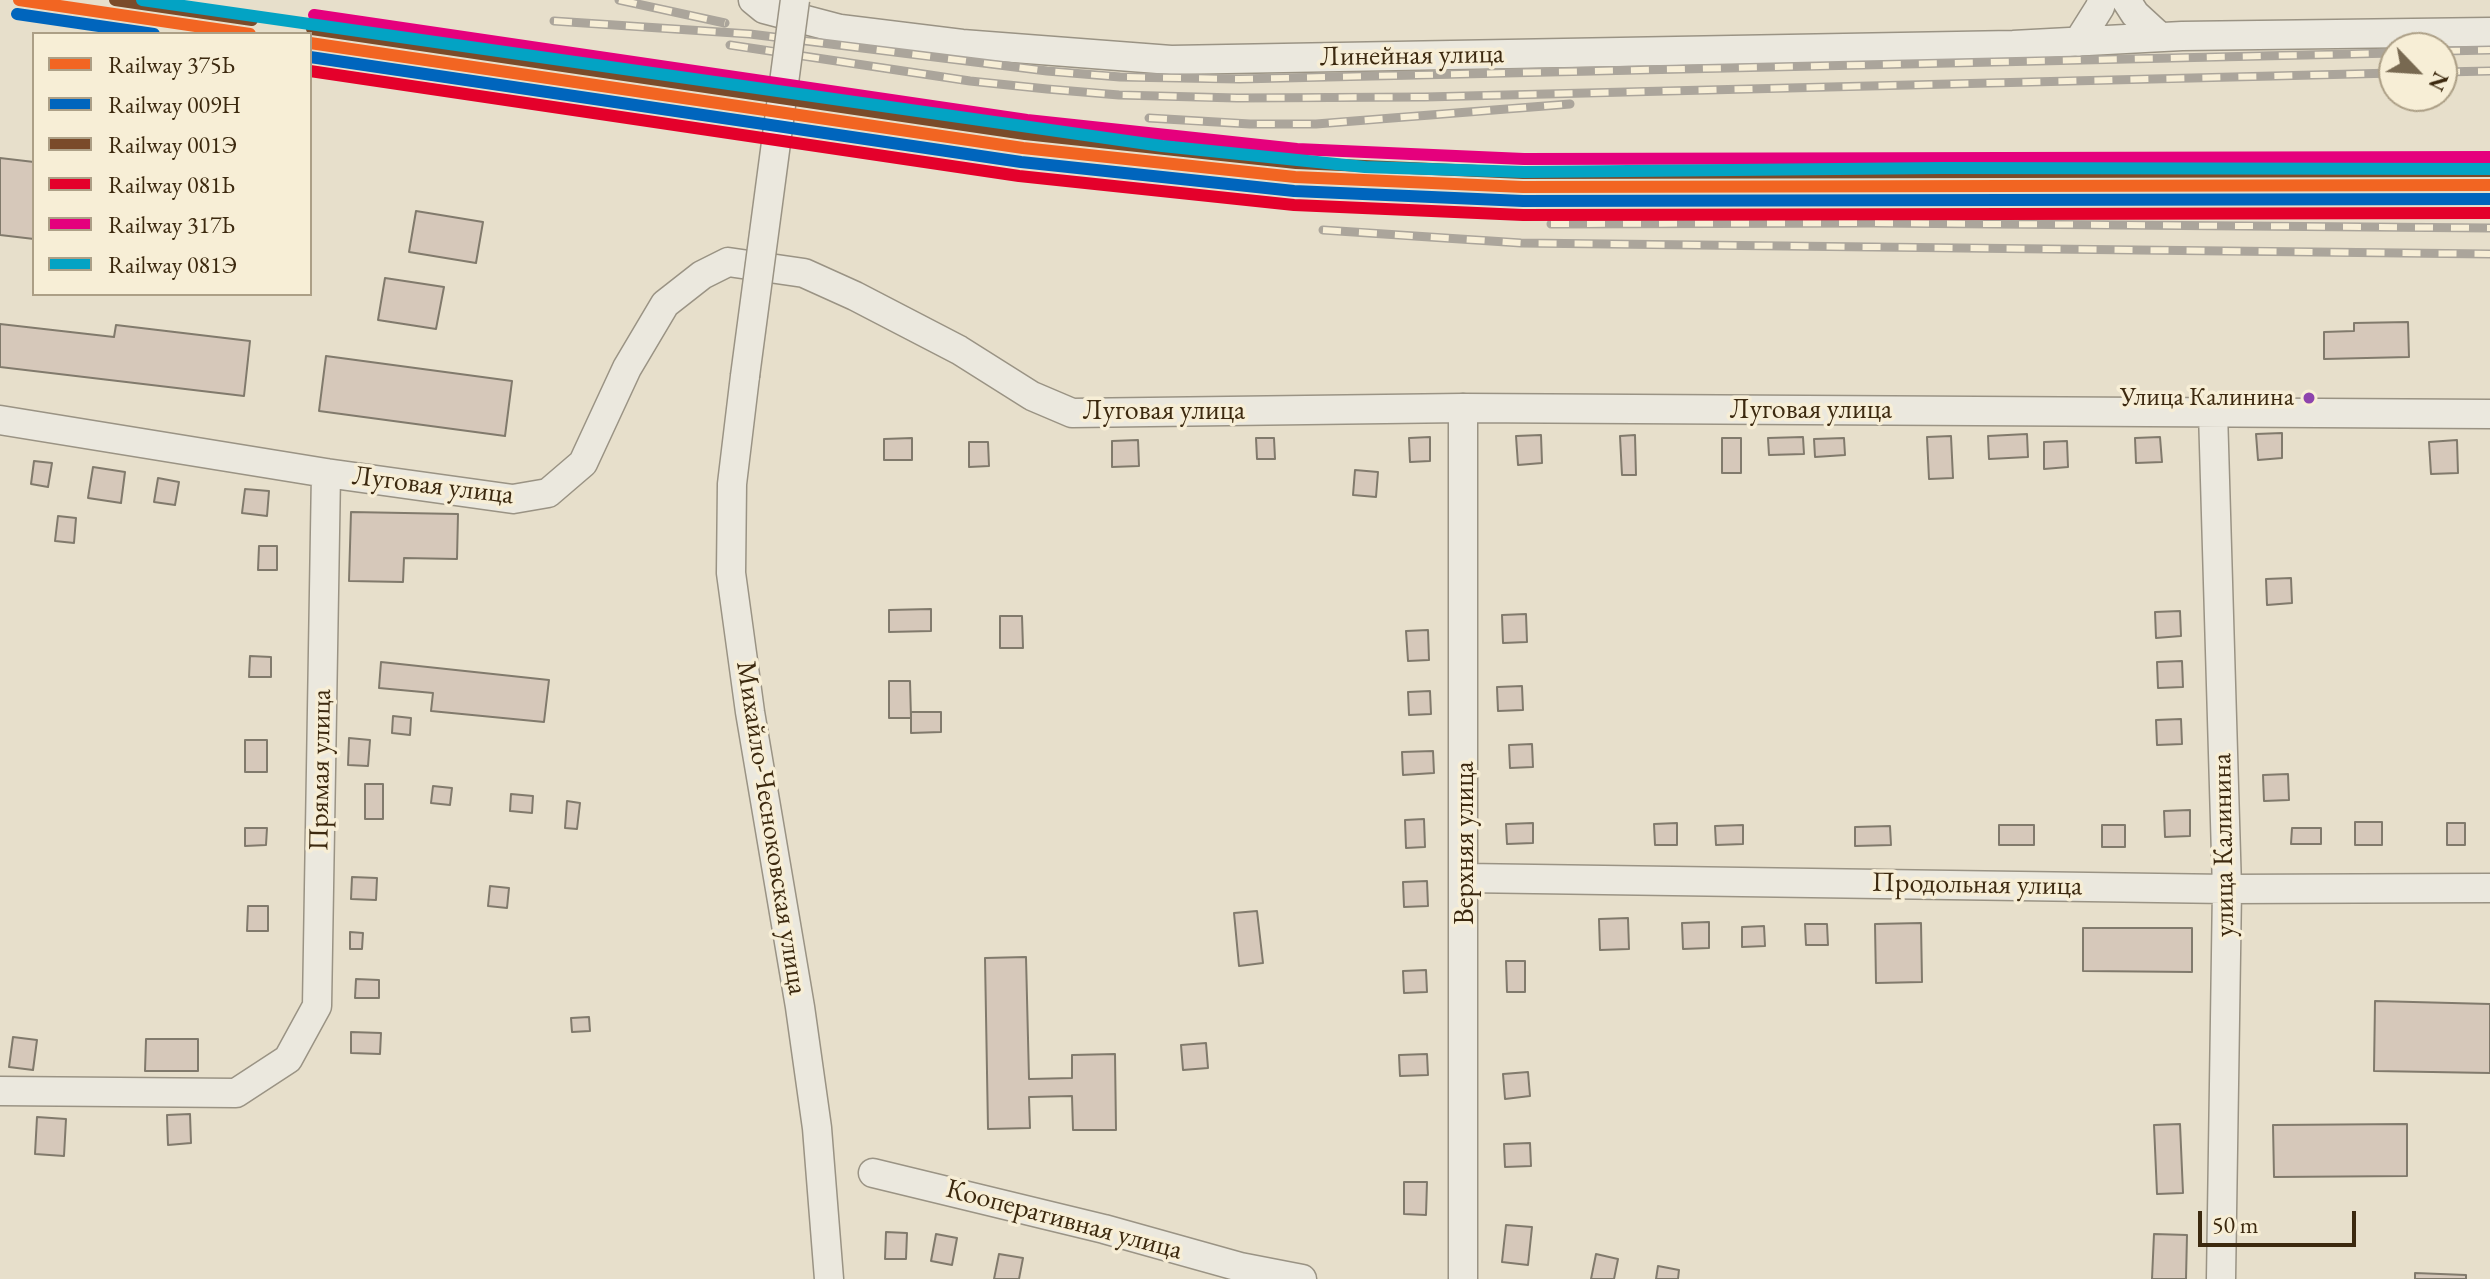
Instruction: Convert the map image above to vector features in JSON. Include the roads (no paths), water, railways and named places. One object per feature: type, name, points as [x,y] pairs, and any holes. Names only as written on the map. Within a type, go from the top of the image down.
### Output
[{"type":"street","name":"Линейная улица","points":[[753,0],[764,9],[840,29],[962,44],[1171,60],[1997,46],[2160,37],[2490,32]]},
{"type":"street","name":"Михайло-Чесноковская улица","points":[[795,0],[732,484],[731,573],[750,712],[800,1007],[817,1128],[829,1279]]},
{"type":"street","points":[[2078,42],[2102,0]]},
{"type":"street","points":[[2126,0],[2135,14],[2160,37]]},
{"type":"street","name":"Луговая улица","points":[[0,420],[326,473],[513,499],[548,493],[583,463],[627,368],[665,304],[702,275],[728,262],[804,273],[959,350],[1032,396],[1072,413],[1463,408],[2490,414]]},
{"type":"street","name":"Верхняя улица","points":[[1463,408],[1463,1279]]},
{"type":"street","name":"улица Калинина","points":[[2213,412],[2227,889],[2221,1279]]},
{"type":"street","name":"Прямая улица","points":[[0,1091],[236,1093],[288,1059],[317,1006],[326,473]]},
{"type":"street","name":"Продольная улица","points":[[1465,878],[2227,889],[2490,888]]},
{"type":"street","name":"Кооперативная улица","points":[[873,1173],[1088,1225],[1240,1267],[1302,1279]]},
{"type":"railway","points":[[619,0],[725,23]]},
{"type":"railway","points":[[554,21],[750,34],[1047,71],[1120,77],[1239,79],[2378,53]]},
{"type":"railway","points":[[730,45],[970,81],[1119,95],[1237,98],[1425,97],[2378,73]]},
{"type":"railway","points":[[2458,51],[2490,50]]},
{"type":"railway","points":[[2458,72],[2490,71]]},
{"type":"railway","points":[[1149,118],[1316,124],[1570,104]]},
{"type":"railway","points":[[1551,224],[2490,228]]},
{"type":"railway","points":[[1323,230],[1521,243],[2490,254]]},
{"type":"rail line","name":"375Ь","points":[[19,0],[236,32]]},
{"type":"rail line","name":"001Э","points":[[115,0],[252,20]]},
{"type":"rail line","name":"081Э","points":[[142,0],[1162,146],[1365,167],[1524,172],[1942,168],[2490,169]]},
{"type":"rail line","name":"009Н","points":[[17,14],[140,32]]},
{"type":"rail line","name":"317Ь","points":[[314,15],[1027,120],[1297,149],[1524,159],[2490,157]]},
{"type":"rail line","name":"001Э","points":[[312,29],[1025,134],[1296,163],[1523,173],[2490,171]]},
{"type":"rail line","name":"375Ь","points":[[312,43],[1023,148],[1295,177],[1523,187],[2490,185]]},
{"type":"rail line","name":"009Н","points":[[312,57],[1021,162],[1294,191],[1523,201],[2490,199]]},
{"type":"rail line","name":"081Ь","points":[[312,71],[1019,176],[1294,205],[1523,215],[2490,213]]},
{"type":"place","name":"Улица Калинина","points":[[2309,398]]}]
